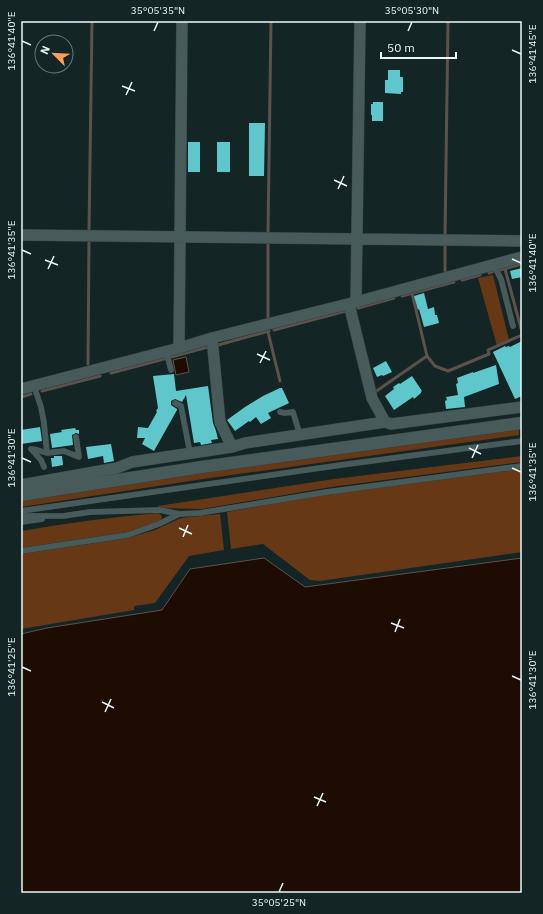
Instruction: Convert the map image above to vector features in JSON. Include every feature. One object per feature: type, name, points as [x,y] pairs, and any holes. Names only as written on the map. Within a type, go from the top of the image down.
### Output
[{"type":"street","points":[[179,348],[182,21]]},
{"type":"street","points":[[360,21],[357,239],[352,303],[372,398],[385,422]]},
{"type":"street","points":[[21,235],[522,241]]},
{"type":"street","points":[[21,389],[522,257]]},
{"type":"street","points":[[212,338],[220,422],[232,447]]},
{"type":"street","points":[[21,485],[117,468],[132,462],[232,447],[245,443],[385,422],[391,424],[522,407]]},
{"type":"street","points":[[21,495],[202,467],[522,423]]},
{"type":"lane","points":[[493,264],[501,279],[513,326]]},
{"type":"lane","points":[[166,351],[171,370]]},
{"type":"lane","points":[[34,386],[41,407],[47,453]]},
{"type":"lane","points":[[175,403],[181,406],[190,453]]},
{"type":"lane","points":[[280,412],[293,412],[300,435]]},
{"type":"lane","points":[[44,467],[41,460],[31,449],[33,448],[47,453],[64,451],[79,457],[76,437]]},
{"type":"lane","points":[[21,511],[341,465],[522,441]]},
{"type":"lane","points":[[21,522],[90,512],[160,510],[179,514],[200,513],[327,492],[522,466]]},
{"type":"lane","points":[[21,551],[128,535],[159,524],[179,514]]},
{"type":"lane","points":[[21,516],[63,516]]},
{"type":"shaded area","points":[[493,275],[509,340],[497,346],[478,278]]},
{"type":"shaded area","points":[[186,357],[189,372],[176,375],[173,360]]},
{"type":"shaded area","points":[[519,428],[519,435],[203,479],[21,507],[21,500],[203,472]]},
{"type":"shaded area","points":[[522,456],[522,462],[331,487],[202,509],[159,508],[158,506],[334,479]]},
{"type":"shaded area","points":[[522,469],[522,552],[320,581],[310,580],[263,544],[231,549],[227,512],[325,494]]},
{"type":"shaded area","points":[[158,513],[162,518],[159,522],[128,532],[21,548],[21,531],[89,520]]},
{"type":"shaded area","points":[[220,514],[224,550],[189,556],[155,603],[134,606],[134,610],[21,629],[21,554],[128,538],[155,530],[181,518]]},
{"type":"shaded area","points":[[264,558],[305,587],[522,558],[522,893],[21,893],[21,634],[47,628],[162,610],[190,569]]},
{"type":"building","points":[[388,70],[400,70],[400,77],[403,77],[403,92],[401,92],[401,94],[385,93],[385,80],[388,80]]},
{"type":"building","points":[[373,102],[383,102],[383,121],[372,121],[371,104],[373,104]]},
{"type":"building","points":[[249,123],[265,123],[264,176],[249,176]]},
{"type":"building","points":[[188,142],[200,142],[200,172],[188,172]]},
{"type":"building","points":[[217,142],[230,142],[230,172],[217,172]]},
{"type":"building","points":[[522,268],[522,277],[512,279],[510,271]]},
{"type":"building","points":[[424,293],[428,309],[434,307],[435,315],[437,315],[439,323],[424,327],[414,296]]},
{"type":"building","points":[[522,341],[522,396],[515,399],[493,352],[505,346],[510,347]]},
{"type":"building","points":[[386,361],[392,372],[377,377],[373,368]]},
{"type":"building","points":[[496,365],[499,384],[464,397],[465,407],[446,409],[446,397],[458,395],[456,384],[458,383],[457,378]]},
{"type":"building","points":[[174,374],[176,391],[208,386],[213,423],[218,439],[211,440],[212,443],[201,445],[200,442],[194,443],[186,395],[182,402],[175,399],[171,401],[171,405],[177,410],[154,451],[142,444],[145,438],[137,438],[138,427],[148,428],[157,412],[156,411],[158,408],[153,376]]},
{"type":"building","points":[[412,376],[422,391],[421,393],[414,399],[413,397],[394,410],[385,396],[394,389],[393,387]]},
{"type":"building","points":[[282,388],[289,403],[268,413],[271,418],[261,424],[256,417],[235,431],[227,420],[263,396]]},
{"type":"building","points":[[40,427],[42,441],[21,444],[21,430]]},
{"type":"building","points":[[75,428],[76,430],[79,430],[79,434],[76,433],[72,435],[73,445],[52,448],[50,434],[62,432],[61,430]]},
{"type":"building","points":[[111,444],[114,461],[104,463],[103,456],[88,459],[86,447]]},
{"type":"building","points":[[54,456],[62,456],[63,465],[52,467],[51,458],[54,458]]},
{"type":"waterway","points":[[89,231],[92,21]]},
{"type":"waterway","points":[[268,232],[271,21]]},
{"type":"waterway","points":[[445,235],[448,21]]},
{"type":"waterway","points":[[88,364],[89,241]]},
{"type":"waterway","points":[[268,243],[268,317]]},
{"type":"waterway","points":[[445,244],[445,271]]},
{"type":"waterway","points":[[500,270],[522,264]]},
{"type":"waterway","points":[[505,269],[522,332]]},
{"type":"waterway","points":[[489,273],[494,271]]},
{"type":"waterway","points":[[462,280],[480,275]]},
{"type":"waterway","points":[[402,296],[454,282]]},
{"type":"waterway","points":[[375,392],[427,356],[412,293]]},
{"type":"waterway","points":[[358,308],[394,298]]},
{"type":"waterway","points":[[274,330],[346,311]]},
{"type":"waterway","points":[[218,345],[269,331]]},
{"type":"waterway","points":[[268,332],[280,381]]},
{"type":"waterway","points":[[427,356],[435,366],[448,371],[489,354],[488,350],[522,335]]},
{"type":"waterway","points":[[171,357],[208,347]]},
{"type":"waterway","points":[[111,373],[164,359]]},
{"type":"waterway","points":[[42,391],[100,376]]},
{"type":"waterway","points":[[21,397],[31,394]]}]
